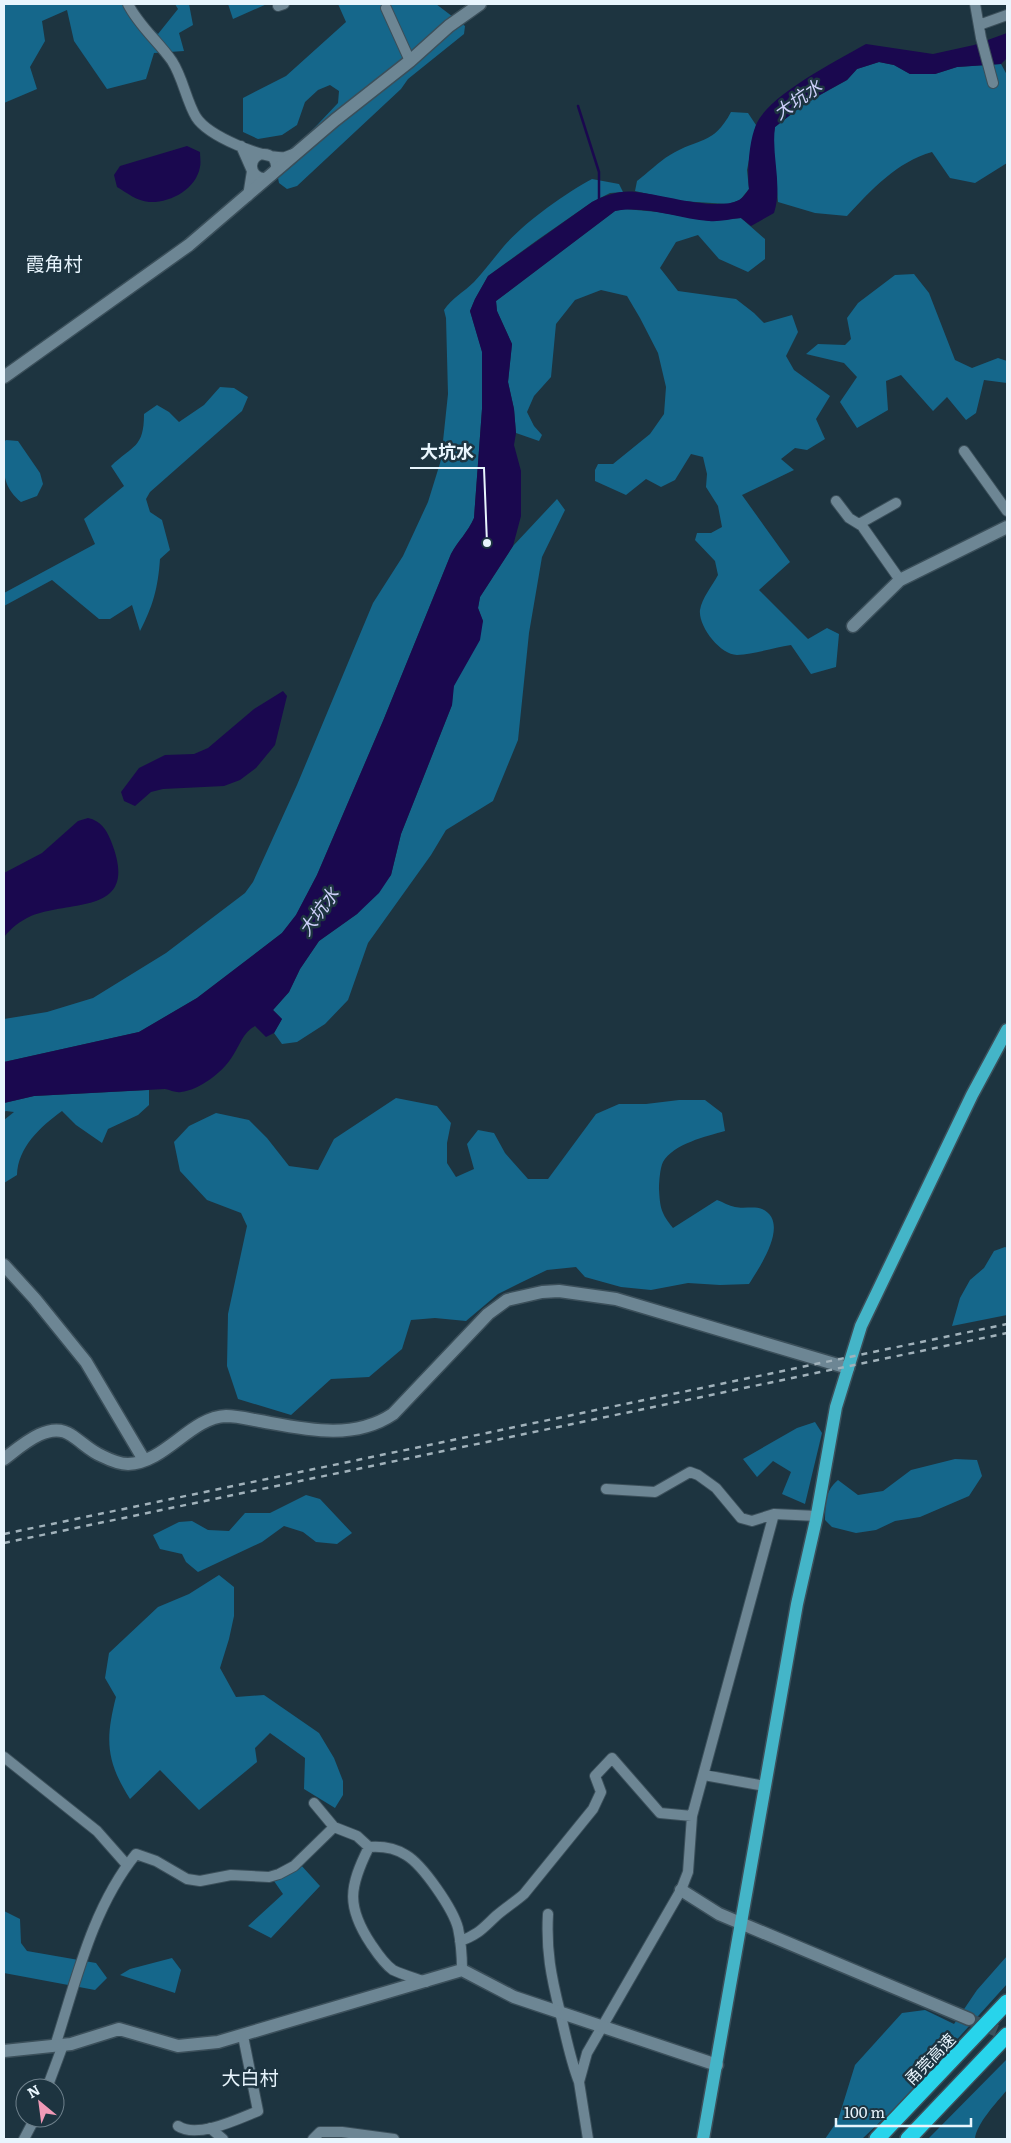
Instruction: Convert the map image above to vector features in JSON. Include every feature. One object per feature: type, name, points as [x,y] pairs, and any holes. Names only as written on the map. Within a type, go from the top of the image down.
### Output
[{"type":"highway","name":"甬莞高速","points":[[877,2139],[1007,2002]]},
{"type":"highway","points":[[908,2139],[1007,2035]]},
{"type":"main road","points":[[703,2139],[797,1604],[817,1516],[836,1407],[861,1326],[972,1095],[1007,1030]]},
{"type":"street","points":[[128,4],[135,18],[173,62],[197,118],[219,137],[269,155],[275,162],[275,172],[263,179],[254,175],[241,146]]},
{"type":"street","points":[[975,4],[981,38],[993,83]]},
{"type":"street","points":[[4,377],[190,246],[335,120],[410,61],[473,6]]},
{"type":"street","points":[[386,8],[410,61]]},
{"type":"street","points":[[979,25],[1007,15]]},
{"type":"street","points":[[248,196],[251,166],[255,157],[264,154],[285,157],[299,152]]},
{"type":"street","points":[[964,451],[1007,511]]},
{"type":"street","points":[[836,501],[849,518],[860,524],[900,580]]},
{"type":"street","points":[[860,524],[896,503]]},
{"type":"street","points":[[852,626],[900,580],[1007,527]]},
{"type":"street","points":[[4,1264],[35,1298],[86,1362],[144,1460]]},
{"type":"street","points":[[4,1459],[37,1436],[51,1430],[69,1434],[93,1452],[115,1462],[128,1464],[144,1460],[174,1443],[205,1421],[224,1416],[316,1431],[357,1430],[380,1423],[393,1414],[488,1314],[507,1300],[542,1292],[559,1291],[616,1299],[848,1368]]},
{"type":"street","points":[[606,1489],[655,1492],[690,1472],[698,1475],[716,1488],[742,1518],[752,1520],[774,1514],[817,1516]]},
{"type":"street","points":[[579,2082],[587,2053],[681,1890],[688,1872],[692,1816],[774,1514]]},
{"type":"street","points":[[4,1757],[97,1831],[127,1864]]},
{"type":"street","points":[[460,1941],[475,1936],[496,1915],[524,1894],[593,1809],[601,1792],[595,1776],[612,1758],[660,1813],[692,1816]]},
{"type":"street","points":[[704,1775],[765,1786]]},
{"type":"street","points":[[314,1803],[334,1827],[357,1836],[369,1847],[391,1849],[407,1856],[429,1877],[457,1925],[462,1970]]},
{"type":"street","points":[[50,2078],[91,1936],[110,1894],[127,1864],[136,1854],[156,1861],[187,1879],[200,1881],[230,1874],[269,1877],[280,1874],[294,1866],[334,1827]]},
{"type":"street","points":[[369,1847],[357,1871],[353,1889],[357,1919],[380,1957],[393,1970],[427,1982]]},
{"type":"street","points":[[681,1890],[718,1914],[969,2019]]},
{"type":"street","points":[[548,1914],[546,1943],[551,1978],[570,2057],[579,2082],[588,2139]]},
{"type":"street","points":[[4,2051],[59,2045],[119,2030],[178,2046],[218,2042],[427,1982],[462,1970],[514,1997],[717,2065]]},
{"type":"street","points":[[178,2126],[183,2130],[210,2128],[258,2111],[243,2036]]},
{"type":"street","points":[[210,2128],[222,2139]]},
{"type":"street","points":[[313,2139],[320,2132],[342,2132],[394,2139]]},
{"type":"shaded area","points":[[4,4],[126,4],[158,34],[178,9],[175,4],[189,4],[193,25],[179,33],[184,51],[154,53],[146,79],[107,89],[74,41],[67,10],[42,21],[45,41],[30,67],[37,89],[4,103]]},
{"type":"shaded area","points":[[228,4],[267,4],[233,19]]},
{"type":"shaded area","points":[[338,4],[436,4],[465,26],[464,34],[408,79],[401,89],[297,186],[287,189],[279,183],[278,178],[297,162],[301,142],[338,103],[339,91],[330,85],[318,90],[305,102],[297,125],[282,135],[258,139],[243,132],[243,98],[286,76],[346,22]]},
{"type":"shaded area","points":[[879,62],[894,65],[910,74],[935,74],[957,67],[1001,64],[1007,75],[1007,163],[975,183],[950,178],[932,152],[907,162],[896,170],[847,216],[815,213],[778,202],[773,138],[775,127],[806,103],[847,80],[857,69]]},
{"type":"shaded area","points":[[731,112],[748,113],[756,125],[747,170],[749,189],[740,200],[728,204],[680,201],[635,191],[637,181],[657,164],[680,149],[711,136],[718,131]]},
{"type":"shaded area","points":[[592,179],[619,184],[623,192],[610,193],[592,202],[488,276],[470,311],[482,351],[482,409],[474,518],[451,554],[383,721],[317,875],[296,915],[282,933],[197,998],[139,1032],[4,1062],[4,1019],[47,1012],[93,998],[166,953],[245,893],[253,882],[297,785],[373,603],[403,556],[428,502],[441,460],[448,394],[446,318],[444,310],[474,282],[504,246],[534,218],[557,200]]},
{"type":"shaded area","points":[[625,209],[658,212],[710,221],[741,218],[765,239],[765,259],[748,272],[719,259],[698,235],[676,242],[660,268],[678,291],[736,299],[764,323],[792,315],[798,332],[786,356],[794,370],[830,396],[816,419],[825,439],[807,450],[795,448],[781,459],[794,470],[742,495],[790,562],[759,590],[808,639],[827,628],[839,634],[836,667],[811,674],[791,645],[737,655],[730,654],[717,645],[706,631],[700,617],[700,610],[718,575],[715,561],[695,540],[697,533],[711,533],[722,527],[718,506],[706,487],[707,474],[703,457],[691,454],[675,480],[661,487],[646,479],[626,495],[595,481],[595,470],[598,464],[613,464],[650,434],[664,414],[666,387],[658,353],[627,296],[601,290],[575,300],[556,324],[551,377],[534,396],[527,412],[534,426],[542,435],[539,441],[516,433],[514,409],[508,382],[512,344],[497,311],[496,301],[615,211]]},
{"type":"shaded area","points":[[914,274],[929,293],[955,360],[972,368],[998,358],[1007,361],[1007,383],[984,380],[976,413],[966,420],[947,397],[933,411],[901,375],[886,381],[888,410],[857,428],[840,402],[857,377],[844,363],[806,354],[818,344],[845,345],[851,339],[847,318],[858,303],[895,275]]},
{"type":"shaded area","points":[[220,387],[234,388],[248,397],[242,411],[150,492],[146,499],[150,512],[162,520],[170,550],[160,559],[154,596],[140,631],[132,605],[110,619],[99,619],[52,580],[4,606],[4,593],[95,544],[84,519],[124,486],[111,466],[136,445],[142,434],[144,414],[157,405],[169,412],[179,422],[204,405]]},
{"type":"shaded area","points":[[6,440],[18,441],[40,473],[43,484],[37,496],[21,502],[9,489],[4,468],[4,442]]},
{"type":"shaded area","points":[[557,499],[565,510],[542,557],[529,633],[518,740],[493,801],[446,830],[431,855],[368,943],[348,1000],[325,1024],[297,1042],[282,1044],[274,1033],[282,1019],[273,1010],[289,992],[300,969],[319,941],[357,914],[391,875],[401,834],[452,705],[453,686],[483,621],[478,608],[480,597],[513,546]]},
{"type":"shaded area","points":[[149,1090],[149,1105],[138,1115],[108,1129],[102,1143],[76,1125],[62,1111],[32,1138],[21,1155],[17,1175],[4,1183],[4,1120],[14,1112],[4,1112],[4,1103],[34,1096]]},
{"type":"shaded area","points":[[396,1098],[437,1106],[451,1123],[447,1143],[447,1163],[456,1177],[474,1169],[467,1144],[478,1130],[494,1133],[505,1153],[528,1179],[548,1179],[596,1114],[619,1104],[705,1100],[722,1113],[725,1131],[700,1138],[674,1150],[663,1162],[660,1171],[659,1189],[664,1214],[673,1228],[717,1200],[735,1207],[759,1208],[770,1215],[774,1224],[770,1245],[749,1284],[688,1283],[651,1290],[621,1287],[585,1277],[576,1267],[547,1270],[498,1294],[466,1321],[435,1318],[411,1320],[402,1349],[369,1377],[331,1379],[291,1415],[238,1399],[227,1366],[228,1314],[247,1226],[241,1213],[207,1200],[180,1171],[174,1142],[189,1126],[216,1113],[249,1120],[267,1138],[289,1166],[318,1170],[334,1139]]},
{"type":"shaded area","points":[[1007,1248],[1007,1315],[952,1326],[960,1298],[970,1280],[984,1268],[994,1251]]},
{"type":"shaded area","points":[[815,1422],[822,1433],[805,1504],[782,1494],[791,1472],[773,1461],[757,1477],[743,1459],[797,1428]]},
{"type":"shaded area","points":[[955,1459],[977,1460],[982,1476],[969,1496],[920,1517],[895,1521],[876,1530],[856,1533],[832,1527],[825,1520],[828,1493],[833,1484],[838,1480],[858,1495],[883,1491],[911,1470]]},
{"type":"shaded area","points":[[306,1495],[320,1499],[352,1533],[337,1544],[316,1542],[303,1532],[284,1526],[262,1542],[198,1572],[186,1562],[182,1554],[160,1549],[153,1535],[179,1522],[192,1521],[208,1530],[229,1531],[245,1513],[270,1513]]},
{"type":"shaded area","points":[[219,1575],[234,1587],[234,1616],[220,1668],[236,1697],[264,1695],[319,1733],[334,1758],[343,1781],[343,1795],[335,1808],[304,1789],[305,1758],[270,1733],[255,1748],[257,1762],[199,1810],[160,1770],[130,1799],[116,1773],[112,1761],[109,1738],[116,1697],[105,1678],[109,1653],[158,1607],[189,1594]]},
{"type":"shaded area","points":[[300,1864],[320,1886],[271,1938],[248,1926],[283,1894],[274,1881]]},
{"type":"shaded area","points":[[4,1911],[20,1919],[21,1943],[27,1951],[96,1963],[107,1978],[95,1990],[4,1973]]},
{"type":"shaded area","points":[[1007,1956],[1007,1984],[896,2107],[862,2139],[825,2139],[838,2120],[855,2065],[902,2013],[925,2010],[954,2024],[977,1990]]},
{"type":"shaded area","points":[[172,1958],[181,1970],[175,1993],[120,1975],[130,1969]]},
{"type":"shaded area","points":[[1007,2059],[1007,2090],[983,2120],[975,2139],[928,2139]]},
{"type":"water","points":[[1007,33],[1007,58],[1001,64],[957,67],[935,74],[910,74],[894,65],[879,62],[857,69],[847,80],[805,103],[775,127],[774,149],[777,192],[774,213],[751,226],[741,218],[709,221],[651,211],[615,211],[496,301],[497,311],[512,344],[508,382],[514,409],[516,433],[514,445],[521,471],[521,516],[513,546],[480,597],[478,608],[483,621],[480,640],[454,686],[452,705],[401,834],[391,875],[379,893],[357,914],[319,941],[300,969],[289,992],[273,1010],[282,1019],[274,1033],[266,1037],[255,1026],[244,1036],[228,1063],[210,1080],[188,1091],[175,1092],[165,1089],[34,1096],[4,1103],[4,1062],[139,1032],[197,998],[282,933],[296,915],[317,875],[383,721],[451,554],[474,518],[482,409],[482,352],[470,311],[488,276],[592,202],[608,195],[619,192],[636,192],[717,204],[729,203],[740,199],[749,189],[748,165],[750,148],[756,125],[763,114],[774,102],[805,79],[866,44],[933,54],[974,45]]},
{"type":"water","points":[[187,146],[200,152],[200,165],[198,175],[188,188],[181,193],[166,200],[149,202],[136,198],[117,187],[114,175],[120,166]]},
{"type":"water","points":[[283,691],[287,696],[275,745],[256,768],[240,780],[224,786],[163,789],[151,792],[135,806],[124,801],[121,792],[139,768],[165,755],[194,754],[208,748],[254,709]]},
{"type":"water","points":[[88,818],[102,826],[111,841],[118,865],[117,882],[110,893],[98,900],[82,905],[47,911],[31,916],[16,925],[4,937],[4,873],[42,853],[78,821]]},
{"type":"waterway","points":[[578,106],[599,172],[599,202]]},
{"type":"tunnel","points":[[969,2019],[1007,2035]]},
{"type":"railway","points":[[4,1534],[1007,1324]]},
{"type":"railway","points":[[4,1543],[1007,1333]]},
{"type":"place","name":"大坑水","points":[[487,543]]},
{"type":"district","name":"霞角村","points":[[54,264]]},
{"type":"district","name":"大白村","points":[[250,2078]]}]
